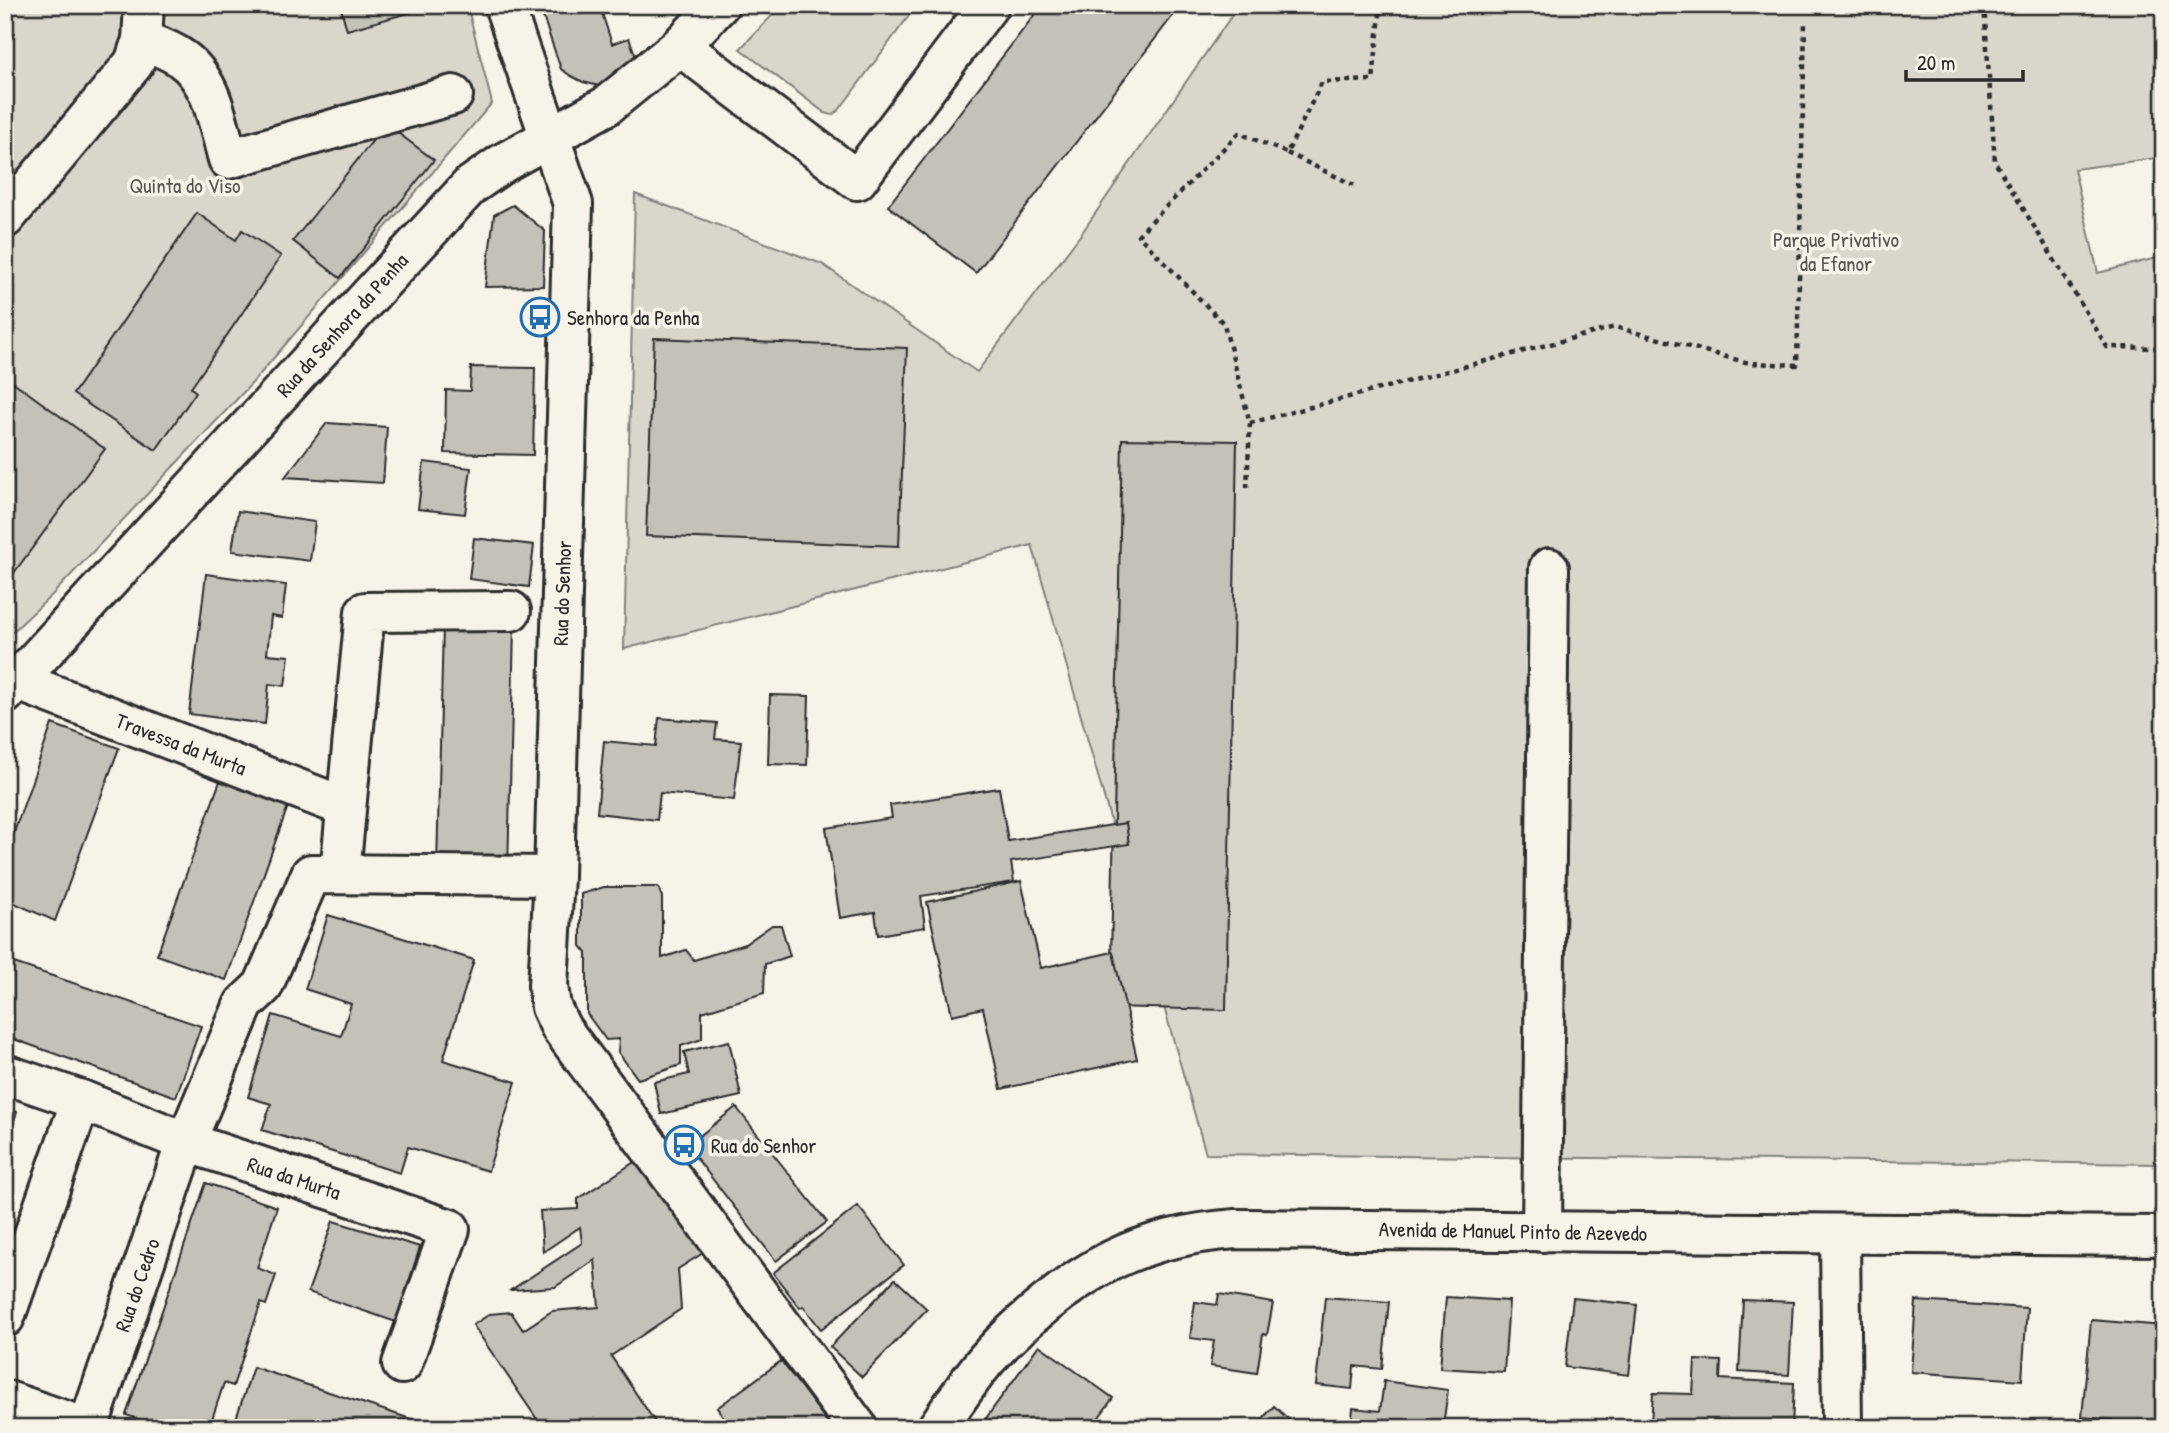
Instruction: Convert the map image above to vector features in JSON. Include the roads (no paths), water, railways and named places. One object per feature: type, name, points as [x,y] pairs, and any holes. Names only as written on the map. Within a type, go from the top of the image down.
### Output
[{"type":"street","name":"Rua do Senhor","points":[[504,5],[573,204],[554,876],[548,986],[551,1007],[561,1028],[858,1428]]},
{"type":"street","name":"Rua da Senhora da Penha","points":[[11,687],[470,186],[503,163],[606,106],[680,46],[719,5]]},
{"type":"street","points":[[680,46],[857,180],[989,5]]},
{"type":"street","points":[[143,22],[193,67],[206,86],[229,159],[453,95]]},
{"type":"street","points":[[5,218],[134,63],[143,22]]},
{"type":"street","points":[[1542,1232],[1549,568]]},
{"type":"street","points":[[340,873],[365,612],[511,611]]},
{"type":"street","name":"Travessa da Murta","points":[[11,687],[345,807]]},
{"type":"street","points":[[186,1142],[244,1004],[263,986],[311,874],[554,876]]},
{"type":"street","name":"Rua da Murta","points":[[5,1074],[186,1142],[450,1229],[402,1364]]},
{"type":"street","points":[[5,1317],[18,1238],[80,1100]]},
{"type":"street","name":"Rua do Cedro","points":[[87,1428],[186,1142]]},
{"type":"street","name":"Avenida de Manuel Pinto de Azevedo","points":[[937,1428],[985,1361],[1007,1337],[1069,1287],[1112,1260],[1196,1232],[1236,1229],[2164,1236]]},
{"type":"street","points":[[1840,1235],[1842,1428]]},
{"type":"street","points":[[5,1400],[87,1428]]},
{"type":"place","name":"Senhora da Penha","points":[[540,317]]},
{"type":"place","name":"Rua do Senhor","points":[[684,1145]]},
{"type":"park label","name":"Quinta do Viso","points":[[185,185]]},
{"type":"park label","name":"Parque Privativo da Efanor","points":[[1836,251]]}]
